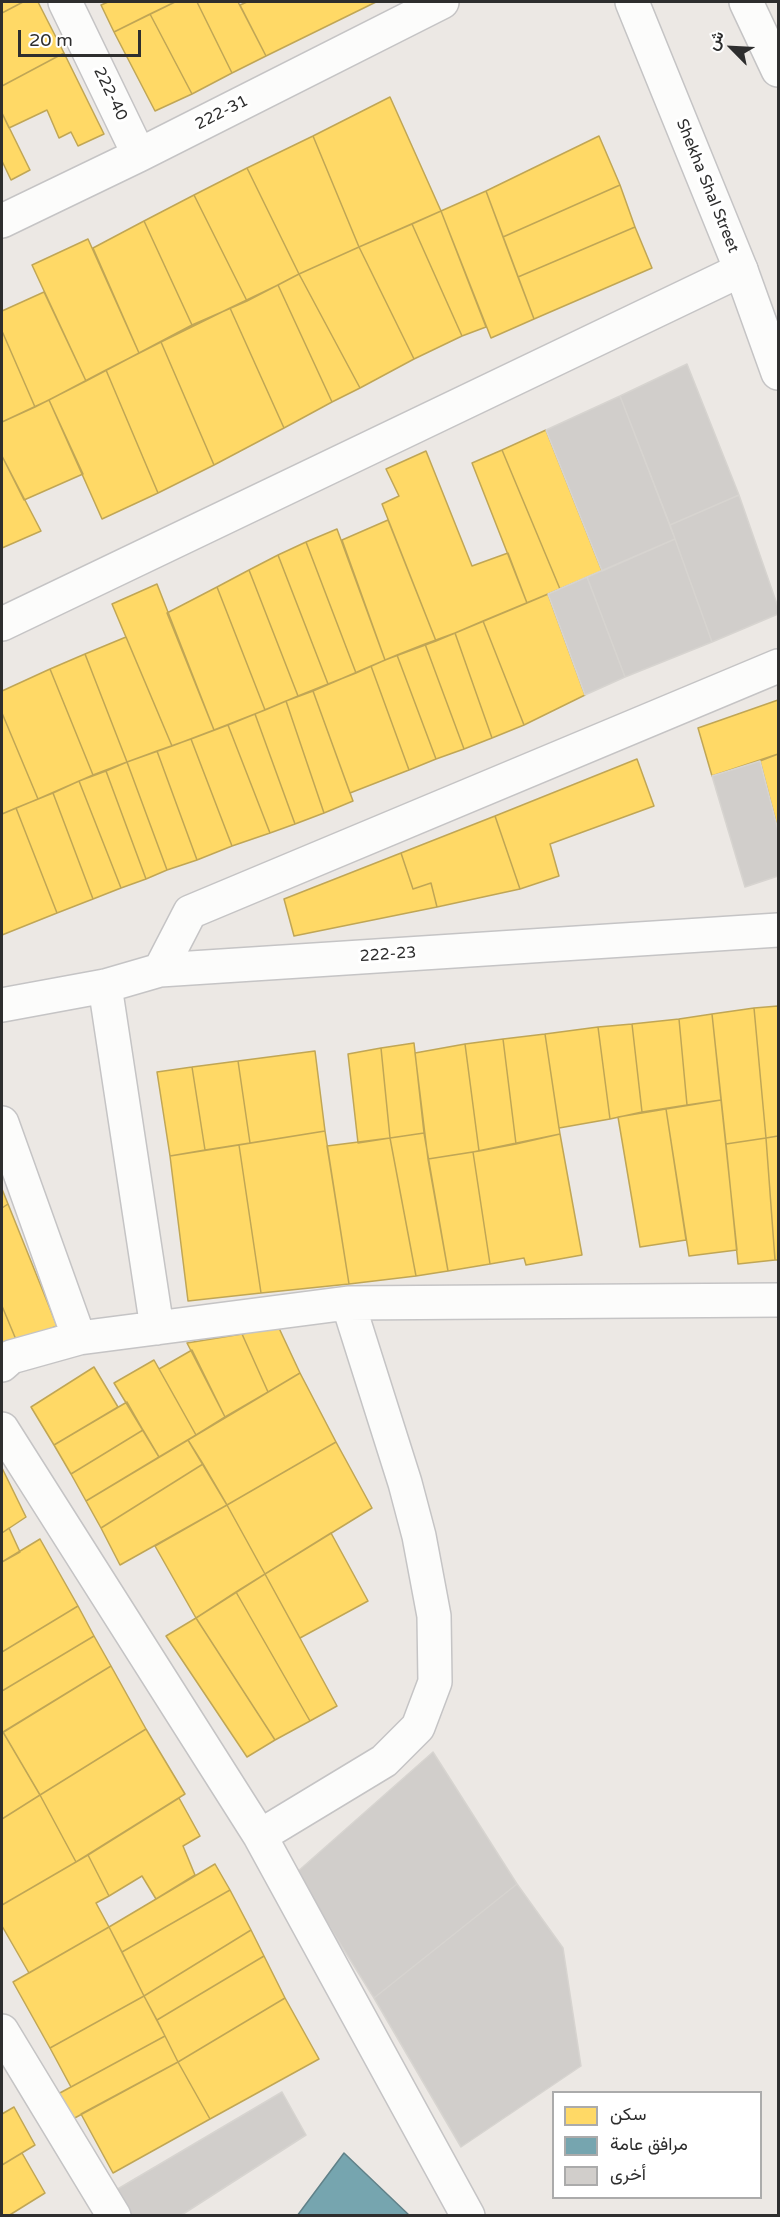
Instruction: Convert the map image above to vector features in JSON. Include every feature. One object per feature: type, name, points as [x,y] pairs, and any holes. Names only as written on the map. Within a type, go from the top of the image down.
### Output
[{"type":"street","name":"222-40","points":[[64,2],[139,155]]},
{"type":"street","name":"222-31","points":[[2,221],[139,155],[442,2]]},
{"type":"street","name":"Shekha Shal Street","points":[[633,2],[741,270],[778,373]]},
{"type":"street","points":[[746,2],[778,70]]},
{"type":"street","points":[[2,624],[741,270]]},
{"type":"street","points":[[160,970],[190,912],[778,666]]},
{"type":"street","name":"222-23","points":[[2,1005],[105,986],[160,970],[778,930]]},
{"type":"street","points":[[105,986],[157,1328]]},
{"type":"street","points":[[2,1124],[79,1338]]},
{"type":"street","points":[[2,1365],[11,1357],[79,1338],[348,1303],[778,1300]]},
{"type":"street","points":[[260,1836],[384,1761],[418,1727],[435,1682],[434,1616],[419,1536],[405,1483],[348,1303]]},
{"type":"street","points":[[2,1429],[260,1836],[468,2216]]},
{"type":"street","points":[[2,2031],[114,2216]]},
{"type":"building: سكن","points":[[2,2],[23,2],[2,13]]},
{"type":"building: سكن","points":[[23,2],[38,2],[64,53],[2,86],[2,13]]},
{"type":"building: سكن","points":[[108,2],[175,2],[114,32],[101,5]]},
{"type":"building: سكن","points":[[175,2],[197,2],[232,73],[192,94],[150,14]]},
{"type":"building: سكن","points":[[197,2],[238,2],[266,56],[232,73]]},
{"type":"building: سكن","points":[[247,2],[376,2],[266,56],[240,5]]},
{"type":"building: سكن","points":[[150,14],[192,94],[155,111],[114,32]]},
{"type":"building: سكن","points":[[64,53],[104,134],[78,146],[71,132],[59,138],[47,110],[9,128],[2,113],[2,86]]},
{"type":"building: سكن","points":[[390,97],[441,211],[359,247],[313,136]]},
{"type":"building: سكن","points":[[2,113],[30,170],[11,180],[2,161]]},
{"type":"building: سكن","points":[[313,136],[359,247],[299,274],[247,168]]},
{"type":"building: سكن","points":[[599,136],[620,185],[503,237],[486,191]]},
{"type":"building: سكن","points":[[247,168],[299,274],[247,301],[194,195]]},
{"type":"building: سكن","points":[[620,185],[635,227],[518,277],[503,237]]},
{"type":"building: سكن","points":[[486,191],[534,319],[491,338],[441,211]]},
{"type":"building: سكن","points":[[194,195],[247,301],[192,325],[144,221]]},
{"type":"building: سكن","points":[[441,211],[486,327],[462,336],[412,224]]},
{"type":"building: سكن","points":[[144,221],[192,325],[139,353],[93,248]]},
{"type":"building: سكن","points":[[412,224],[462,336],[414,359],[359,247]]},
{"type":"building: سكن","points":[[635,227],[652,268],[534,319],[518,277]]},
{"type":"building: سكن","points":[[88,239],[139,353],[86,381],[32,265]]},
{"type":"building: سكن","points":[[359,247],[414,359],[360,388],[299,274]]},
{"type":"building: سكن","points":[[299,274],[360,388],[332,402],[278,285]]},
{"type":"building: سكن","points":[[278,285],[332,402],[284,428],[230,308]]},
{"type":"building: سكن","points":[[44,292],[86,381],[35,407],[2,331],[2,311]]},
{"type":"building: سكن","points":[[230,308],[284,428],[214,465],[161,342]]},
{"type":"building: سكن","points":[[2,331],[35,407],[2,422]]},
{"type":"building: سكن","points":[[161,342],[214,465],[158,493],[106,370]]},
{"type":"building: سكن","points":[[106,370],[158,493],[102,519],[49,400]]},
{"type":"building: سكن","points":[[49,400],[83,474],[24,500],[2,456],[2,422]]},
{"type":"building: سكن","points":[[546,430],[602,571],[560,589],[502,450]]},
{"type":"building: سكن","points":[[502,450],[560,589],[527,603],[472,463]]},
{"type":"building: سكن","points":[[426,451],[472,566],[508,553],[527,603],[436,641],[382,504],[399,496],[386,469]]},
{"type":"building: سكن","points":[[2,456],[41,531],[2,548]]},
{"type":"building: سكن","points":[[388,520],[436,641],[385,660],[342,540]]},
{"type":"building: سكن","points":[[337,529],[385,660],[356,673],[306,542]]},
{"type":"building: سكن","points":[[306,542],[356,673],[328,684],[278,555]]},
{"type":"building: سكن","points":[[278,555],[328,684],[298,696],[249,570]]},
{"type":"building: سكن","points":[[249,570],[298,696],[265,710],[217,587]]},
{"type":"building: سكن","points":[[157,584],[214,730],[172,746],[112,604]]},
{"type":"building: سكن","points":[[217,587],[265,710],[214,730],[167,613]]},
{"type":"building: سكن","points":[[548,594],[585,695],[524,725],[483,621]]},
{"type":"building: سكن","points":[[483,621],[524,725],[492,738],[455,633]]},
{"type":"building: سكن","points":[[455,633],[492,738],[464,749],[425,644]]},
{"type":"building: سكن","points":[[126,637],[172,746],[127,762],[85,654]]},
{"type":"building: سكن","points":[[425,644],[464,749],[436,759],[397,655]]},
{"type":"building: سكن","points":[[85,654],[127,762],[93,775],[50,669]]},
{"type":"building: سكن","points":[[397,655],[436,759],[409,770],[371,666]]},
{"type":"building: سكن","points":[[371,666],[409,770],[350,793],[313,691]]},
{"type":"building: سكن","points":[[50,669],[93,775],[38,799],[2,713],[2,691]]},
{"type":"building: سكن","points":[[313,691],[353,801],[324,813],[286,701]]},
{"type":"building: سكن","points":[[778,700],[778,754],[712,776],[698,728]]},
{"type":"building: سكن","points":[[286,701],[324,813],[295,824],[255,714]]},
{"type":"building: سكن","points":[[2,713],[38,799],[2,814]]},
{"type":"building: سكن","points":[[255,714],[295,824],[270,833],[228,725]]},
{"type":"building: سكن","points":[[228,725],[270,833],[232,846],[191,739]]},
{"type":"building: سكن","points":[[191,739],[232,846],[197,860],[157,751]]},
{"type":"building: سكن","points":[[157,751],[197,860],[167,870],[127,762]]},
{"type":"building: سكن","points":[[778,754],[778,830],[760,761]]},
{"type":"building: سكن","points":[[637,759],[654,806],[550,844],[559,876],[520,889],[495,816]]},
{"type":"building: سكن","points":[[127,762],[167,870],[146,879],[106,771]]},
{"type":"building: سكن","points":[[106,771],[146,879],[121,888],[79,781]]},
{"type":"building: سكن","points":[[79,781],[121,888],[93,899],[53,793]]},
{"type":"building: سكن","points":[[53,793],[93,899],[57,913],[16,808]]},
{"type":"building: سكن","points":[[16,808],[57,913],[2,935],[2,814]]},
{"type":"building: سكن","points":[[495,816],[520,889],[437,907],[431,883],[413,889],[401,853]]},
{"type":"building: سكن","points":[[401,853],[413,889],[431,883],[437,907],[294,936],[284,899]]},
{"type":"building: سكن","points":[[778,1006],[778,1136],[766,1138],[754,1008]]},
{"type":"building: سكن","points":[[754,1008],[766,1138],[726,1144],[712,1014]]},
{"type":"building: سكن","points":[[712,1014],[721,1100],[687,1105],[679,1019]]},
{"type":"building: سكن","points":[[679,1019],[687,1105],[642,1112],[632,1024]]},
{"type":"building: سكن","points":[[632,1024],[642,1112],[610,1119],[598,1027]]},
{"type":"building: سكن","points":[[598,1027],[610,1119],[559,1128],[545,1034]]},
{"type":"building: سكن","points":[[545,1034],[560,1134],[516,1144],[503,1039]]},
{"type":"building: سكن","points":[[503,1039],[516,1144],[479,1151],[465,1044]]},
{"type":"building: سكن","points":[[414,1043],[424,1133],[390,1138],[381,1048]]},
{"type":"building: سكن","points":[[465,1044],[479,1151],[428,1159],[415,1053]]},
{"type":"building: سكن","points":[[381,1048],[390,1138],[358,1143],[348,1054]]},
{"type":"building: سكن","points":[[315,1051],[325,1131],[250,1143],[238,1061]]},
{"type":"building: سكن","points":[[238,1061],[250,1143],[205,1150],[192,1067]]},
{"type":"building: سكن","points":[[192,1067],[205,1150],[170,1156],[157,1072]]},
{"type":"building: سكن","points":[[721,1100],[737,1250],[689,1256],[666,1109]]},
{"type":"building: سكن","points":[[666,1109],[686,1240],[640,1247],[618,1117]]},
{"type":"building: سكن","points":[[325,1131],[349,1284],[261,1293],[239,1145]]},
{"type":"building: سكن","points":[[424,1133],[448,1271],[416,1276],[390,1138]]},
{"type":"building: سكن","points":[[560,1134],[582,1255],[526,1265],[524,1258],[490,1264],[473,1152]]},
{"type":"building: سكن","points":[[778,1136],[778,1260],[775,1260],[766,1138]]},
{"type":"building: سكن","points":[[390,1138],[416,1276],[349,1284],[327,1146]]},
{"type":"building: سكن","points":[[766,1138],[775,1260],[738,1264],[726,1144]]},
{"type":"building: سكن","points":[[239,1145],[261,1293],[188,1301],[170,1156]]},
{"type":"building: سكن","points":[[473,1152],[490,1264],[448,1271],[428,1159]]},
{"type":"building: سكن","points":[[2,1189],[8,1204],[2,1208]]},
{"type":"building: سكن","points":[[8,1204],[57,1326],[17,1342],[2,1306],[2,1208]]},
{"type":"building: سكن","points":[[2,1306],[17,1342],[2,1348]]},
{"type":"building: سكن","points":[[278,1326],[300,1373],[268,1392],[242,1334]]},
{"type":"building: سكن","points":[[242,1334],[268,1392],[225,1417],[187,1343]]},
{"type":"building: سكن","points":[[192,1350],[225,1417],[196,1435],[159,1369]]},
{"type":"building: سكن","points":[[154,1360],[196,1435],[159,1457],[114,1383]]},
{"type":"building: سكن","points":[[94,1367],[118,1407],[54,1445],[31,1407]]},
{"type":"building: سكن","points":[[300,1373],[336,1442],[227,1505],[188,1440]]},
{"type":"building: سكن","points":[[127,1402],[143,1430],[71,1474],[54,1445]]},
{"type":"building: سكن","points":[[143,1430],[159,1457],[86,1501],[71,1474]]},
{"type":"building: سكن","points":[[188,1440],[203,1464],[101,1528],[86,1501]]},
{"type":"building: سكن","points":[[336,1442],[372,1508],[265,1574],[227,1505]]},
{"type":"building: سكن","points":[[203,1464],[227,1505],[120,1565],[101,1528]]},
{"type":"building: سكن","points":[[2,1468],[26,1517],[2,1533]]},
{"type":"building: سكن","points":[[227,1505],[265,1574],[196,1618],[155,1546]]},
{"type":"building: سكن","points":[[9,1528],[20,1552],[2,1562],[2,1533]]},
{"type":"building: سكن","points":[[331,1533],[368,1601],[300,1638],[265,1574]]},
{"type":"building: سكن","points":[[40,1539],[78,1606],[2,1652],[2,1562]]},
{"type":"building: سكن","points":[[265,1574],[337,1706],[310,1721],[236,1592]]},
{"type":"building: سكن","points":[[236,1592],[310,1721],[275,1740],[196,1618]]},
{"type":"building: سكن","points":[[78,1606],[94,1636],[2,1691],[2,1652]]},
{"type":"building: سكن","points":[[196,1618],[275,1740],[247,1757],[166,1636]]},
{"type":"building: سكن","points":[[94,1636],[111,1666],[2,1733],[2,1691]]},
{"type":"building: سكن","points":[[111,1666],[146,1729],[40,1795],[3,1732]]},
{"type":"building: سكن","points":[[146,1729],[185,1794],[76,1862],[40,1795]]},
{"type":"building: سكن","points":[[2,1733],[40,1795],[2,1819]]},
{"type":"building: سكن","points":[[40,1795],[76,1862],[2,1905],[2,1819]]},
{"type":"building: سكن","points":[[179,1798],[200,1836],[183,1846],[195,1875],[156,1899],[142,1876],[109,1896],[88,1855]]},
{"type":"building: سكن","points":[[88,1855],[109,1896],[96,1903],[109,1927],[29,1973],[2,1926],[2,1905]]},
{"type":"building: سكن","points":[[215,1864],[230,1890],[122,1952],[109,1927]]},
{"type":"building: سكن","points":[[230,1890],[251,1930],[144,1996],[122,1952]]},
{"type":"building: سكن","points":[[109,1927],[144,1996],[50,2048],[13,1982]]},
{"type":"building: سكن","points":[[251,1930],[264,1956],[157,2020],[144,1996]]},
{"type":"building: سكن","points":[[264,1956],[285,1998],[178,2062],[157,2020]]},
{"type":"building: سكن","points":[[144,1996],[165,2036],[71,2087],[50,2048]]},
{"type":"building: سكن","points":[[285,1998],[319,2059],[210,2119],[178,2062]]},
{"type":"building: سكن","points":[[165,2036],[178,2062],[71,2120],[58,2094]]},
{"type":"building: سكن","points":[[178,2062],[210,2119],[113,2173],[81,2114]]},
{"type":"building: سكن","points":[[14,2107],[35,2145],[2,2165],[2,2114]]},
{"type":"building: سكن","points":[[22,2153],[45,2193],[8,2216],[2,2216],[2,2165]]},
{"type":"building: مرافق عامة","points":[[344,2153],[410,2216],[297,2216]]},
{"type":"building: أخرى","points":[[687,364],[739,495],[670,525],[620,396]]},
{"type":"building: أخرى","points":[[620,396],[675,539],[602,571],[546,430]]},
{"type":"building: أخرى","points":[[739,495],[778,607],[778,614],[712,642],[670,525]]},
{"type":"building: أخرى","points":[[675,539],[712,642],[625,677],[587,577]]},
{"type":"building: أخرى","points":[[587,577],[625,677],[585,695],[548,594]]},
{"type":"building: أخرى","points":[[760,761],[778,830],[778,876],[745,887],[712,776]]},
{"type":"building: أخرى","points":[[433,1752],[517,1884],[374,1998],[296,1873]]},
{"type":"building: أخرى","points":[[517,1884],[563,1948],[581,2066],[461,2147],[374,1998]]},
{"type":"building: أخرى","points":[[282,2092],[306,2135],[180,2216],[131,2216],[116,2190]]}]
